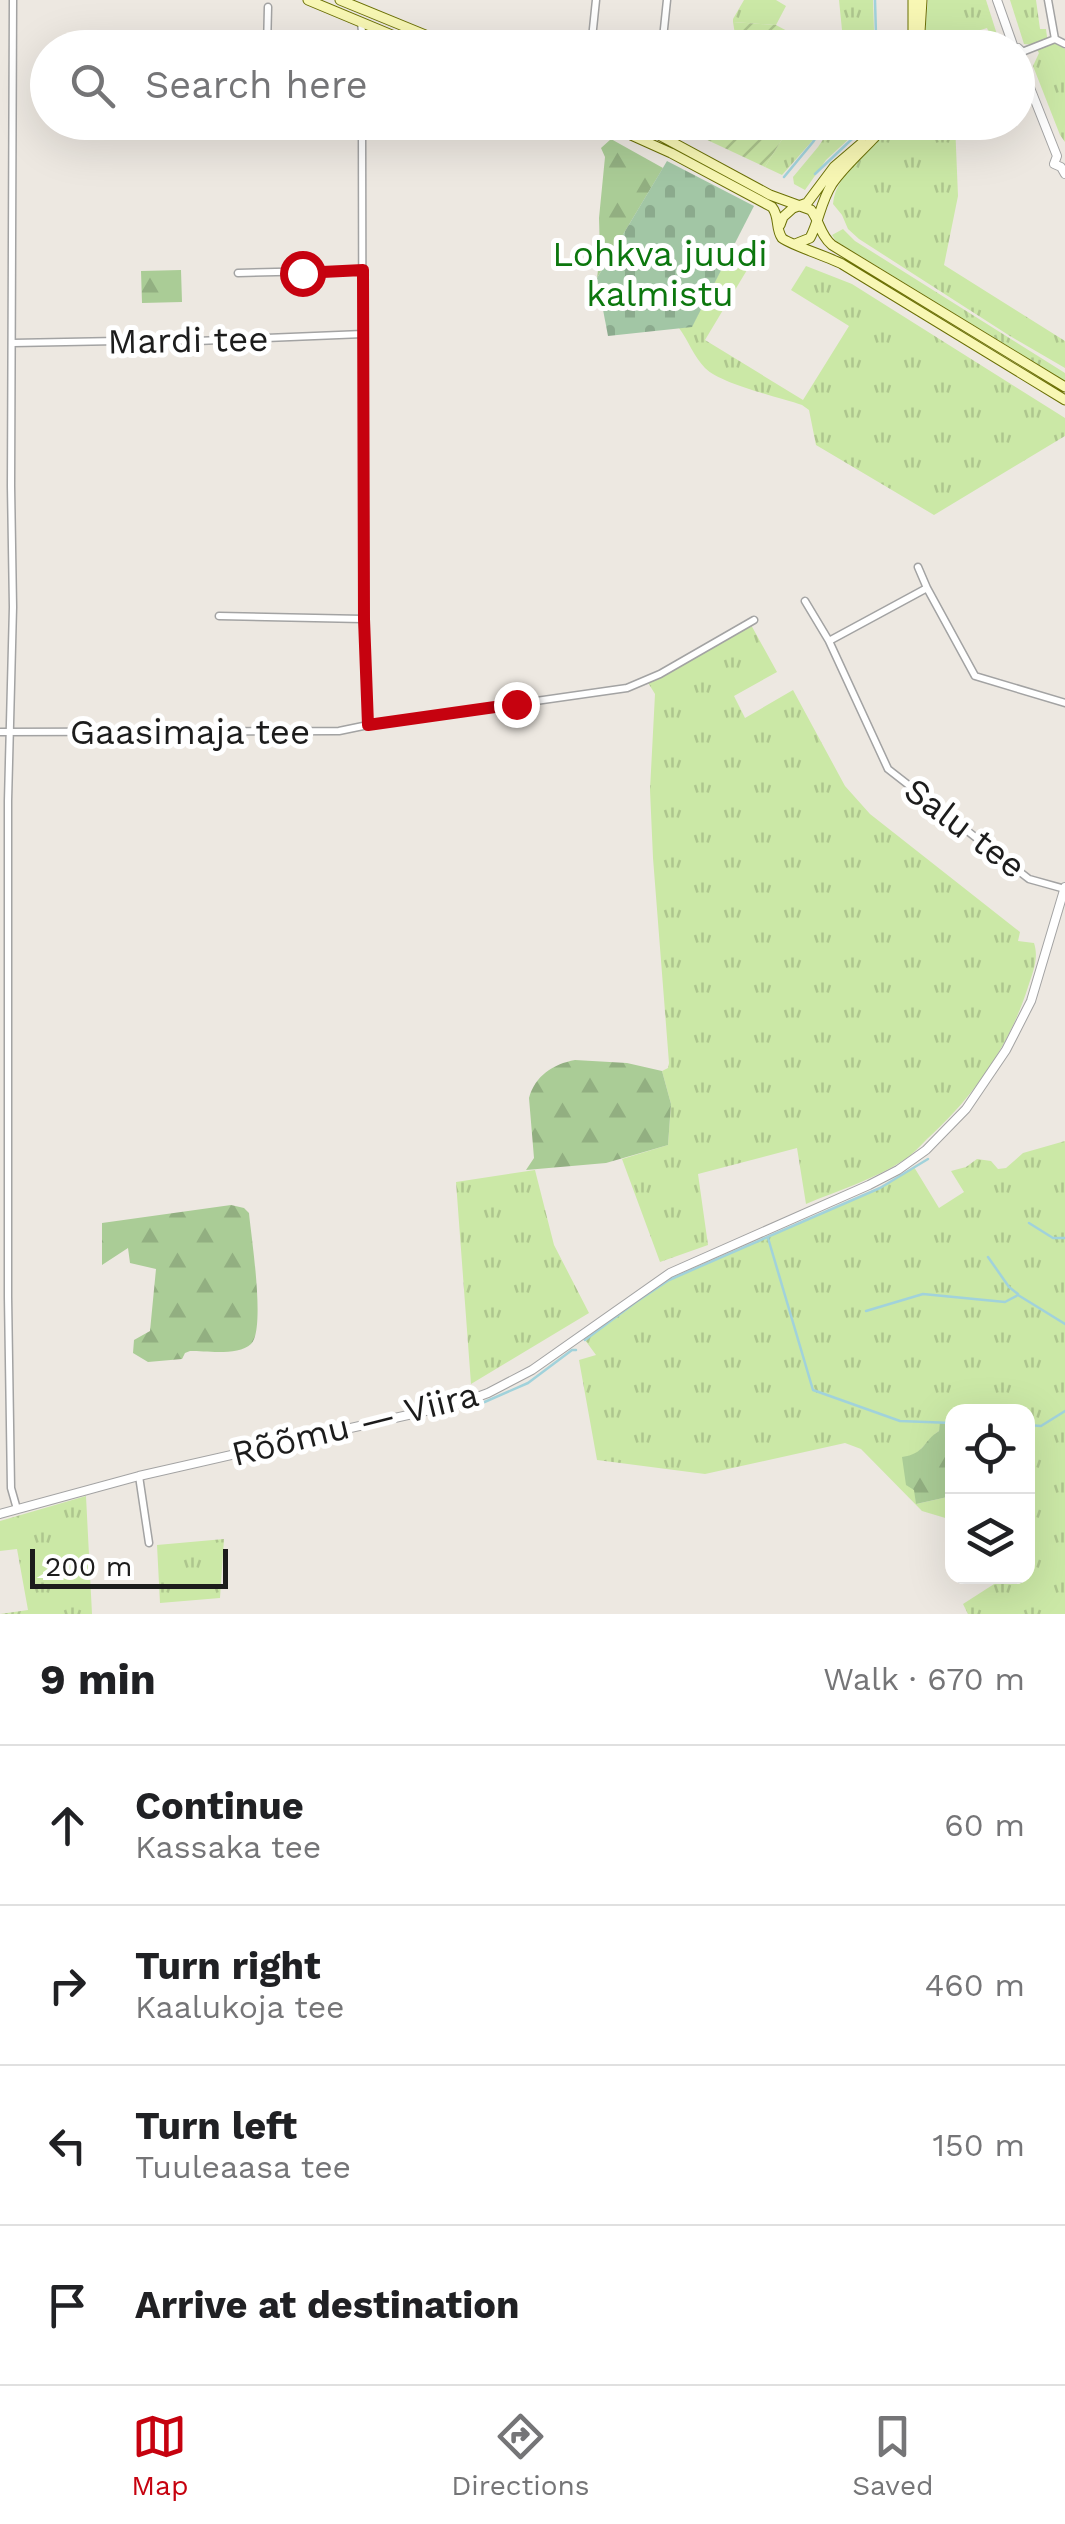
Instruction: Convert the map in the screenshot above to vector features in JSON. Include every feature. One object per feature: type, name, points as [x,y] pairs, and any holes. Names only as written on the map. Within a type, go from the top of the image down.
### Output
[{"type":"main road","points":[[308,0],[380,30]]},
{"type":"main road","points":[[340,0],[413,30]]},
{"type":"main road","points":[[913,0],[915,30]]},
{"type":"main road","points":[[918,30],[922,0]]},
{"type":"main road","points":[[643,140],[764,202],[777,213],[782,239],[826,256],[870,280],[1065,400]]},
{"type":"main road","points":[[670,140],[770,195],[811,210],[820,231],[832,245],[1065,387]]},
{"type":"main road","points":[[779,228],[782,217],[814,196],[834,167],[866,140]]},
{"type":"main road","points":[[792,244],[810,238],[830,187],[869,140]]},
{"type":"street","points":[[13,0],[12,734],[4,800],[4,1297],[11,1488],[16,1509]]},
{"type":"street","points":[[594,30],[596,0]]},
{"type":"street","points":[[664,30],[666,0]]},
{"type":"street","points":[[997,0],[1009,30]]},
{"type":"street","points":[[1048,0],[1055,39]]},
{"type":"street","points":[[267,30],[268,6]]},
{"type":"street","points":[[360,22],[362,30]]},
{"type":"street","points":[[1035,47],[1055,39],[1065,44]]},
{"type":"street","points":[[0,52],[13,51]]},
{"type":"street","points":[[1035,95],[1063,164]]},
{"type":"street","points":[[362,140],[368,725]]},
{"type":"street","points":[[238,273],[363,270]]},
{"type":"street","name":"Mardi tee","points":[[13,343],[197,342],[363,334]]},
{"type":"street","points":[[918,567],[975,676],[1065,702]]},
{"type":"street","points":[[828,641],[927,588]]},
{"type":"street","name":"Salu tee","points":[[805,601],[888,769],[1029,879],[1065,888]]},
{"type":"street","points":[[219,616],[364,619]]},
{"type":"street","name":"Gaasimaja tee","points":[[0,732],[339,731],[627,688],[660,674],[754,620]]},
{"type":"street","name":"Rõõmu — Viira","points":[[0,1514],[140,1476],[488,1393],[532,1370],[670,1273],[898,1170],[926,1150],[956,1120],[1006,1050],[1031,1001],[1065,888]]},
{"type":"street","points":[[140,1476],[150,1543]]},
{"type":"green space","points":[[744,0],[776,0],[786,6],[776,25],[733,22]]},
{"type":"green space","points":[[839,0],[873,0],[874,30],[842,30]]},
{"type":"green space","points":[[928,0],[986,0],[996,30],[987,28],[925,30]]},
{"type":"green space","points":[[1010,0],[1036,0],[1040,29],[1046,29],[1047,37],[1065,49],[1065,142],[1035,71],[1039,53],[1035,30],[1020,30]]},
{"type":"green space","points":[[733,22],[776,25],[785,30],[734,30]]},
{"type":"green space","points":[[613,140],[663,168],[597,278],[605,157],[601,148]]},
{"type":"green space","points":[[707,140],[782,140],[765,167]]},
{"type":"green space","points":[[782,140],[813,140],[782,175],[765,167]]},
{"type":"green space","points":[[823,140],[848,140],[826,160],[805,190],[794,184],[793,177]]},
{"type":"green space","points":[[879,140],[956,140],[958,196],[944,265],[1065,341],[1065,368],[848,229],[833,204],[849,170]]},
{"type":"green space","name":"Lohkva juudi kalmistu","points":[[667,161],[754,206],[692,327],[608,336],[597,278]]},
{"type":"green space","points":[[843,229],[855,241],[1065,373],[1065,381],[836,241],[832,235]]},
{"type":"green space","points":[[730,252],[750,265],[705,340],[803,400],[849,326],[791,290],[806,266],[852,284],[1065,418],[1065,436],[934,515],[816,445],[809,410],[802,405],[750,390],[713,374],[701,364],[679,328],[692,326]]},
{"type":"green space","points":[[181,270],[182,302],[142,303],[141,271]]},
{"type":"green space","points":[[750,623],[777,672],[734,696],[745,718],[793,690],[845,786],[870,814],[1020,932],[1018,941],[1034,943],[1036,960],[1011,1030],[988,1070],[959,1107],[904,1160],[806,1204],[797,1148],[698,1174],[708,1245],[660,1262],[622,1159],[668,1145],[671,1104],[662,1071],[669,1063],[650,790],[655,694],[647,681]]},
{"type":"green space","points":[[575,1060],[627,1063],[662,1071],[671,1104],[668,1145],[606,1163],[526,1170],[534,1158],[529,1098],[532,1090],[546,1072]]},
{"type":"green space","points":[[1065,1141],[1065,1614],[968,1614],[963,1604],[994,1584],[1035,1584],[1035,1404],[945,1404],[945,1423],[914,1455],[916,1504],[945,1498],[945,1518],[922,1511],[861,1449],[845,1443],[705,1474],[597,1460],[579,1360],[596,1355],[585,1340],[636,1302],[669,1280],[880,1188],[914,1167],[939,1208],[964,1192],[951,1171],[977,1159],[991,1161],[998,1169],[1006,1168],[1023,1153]]},
{"type":"green space","points":[[535,1170],[554,1245],[589,1313],[471,1384],[456,1182]]},
{"type":"green space","points":[[231,1205],[249,1213],[257,1302],[251,1344],[238,1350],[190,1351],[182,1359],[148,1362],[133,1353],[134,1340],[150,1331],[156,1269],[130,1263],[128,1248],[102,1265],[102,1223]]},
{"type":"green space","points":[[940,1422],[945,1422],[945,1498],[916,1504],[914,1490],[906,1485],[902,1457],[920,1450],[939,1431]]},
{"type":"green space","points":[[86,1496],[92,1614],[0,1614],[28,1610],[17,1549],[0,1551],[0,1521]]},
{"type":"green space","points":[[224,1539],[220,1598],[160,1603],[157,1545]]},
{"type":"waterway","points":[[875,0],[876,30]]},
{"type":"waterway","points":[[784,177],[814,140]]},
{"type":"waterway","points":[[815,174],[851,140]]},
{"type":"waterway","points":[[585,1340],[669,1280],[880,1188],[928,1159]]},
{"type":"waterway","points":[[1029,1223],[1053,1238],[1065,1238]]},
{"type":"waterway","points":[[768,1238],[813,1390],[900,1421],[945,1423]]},
{"type":"waterway","points":[[988,1257],[1018,1294]]},
{"type":"waterway","points":[[866,1311],[923,1294],[1005,1302],[1018,1295],[1065,1324]]},
{"type":"waterway","points":[[480,1404],[528,1383],[576,1350]]},
{"type":"waterway","points":[[1035,1426],[1041,1426],[1065,1411]]},
{"type":"route","points":[[302,273],[363,270],[368,725],[516,704]]}]
